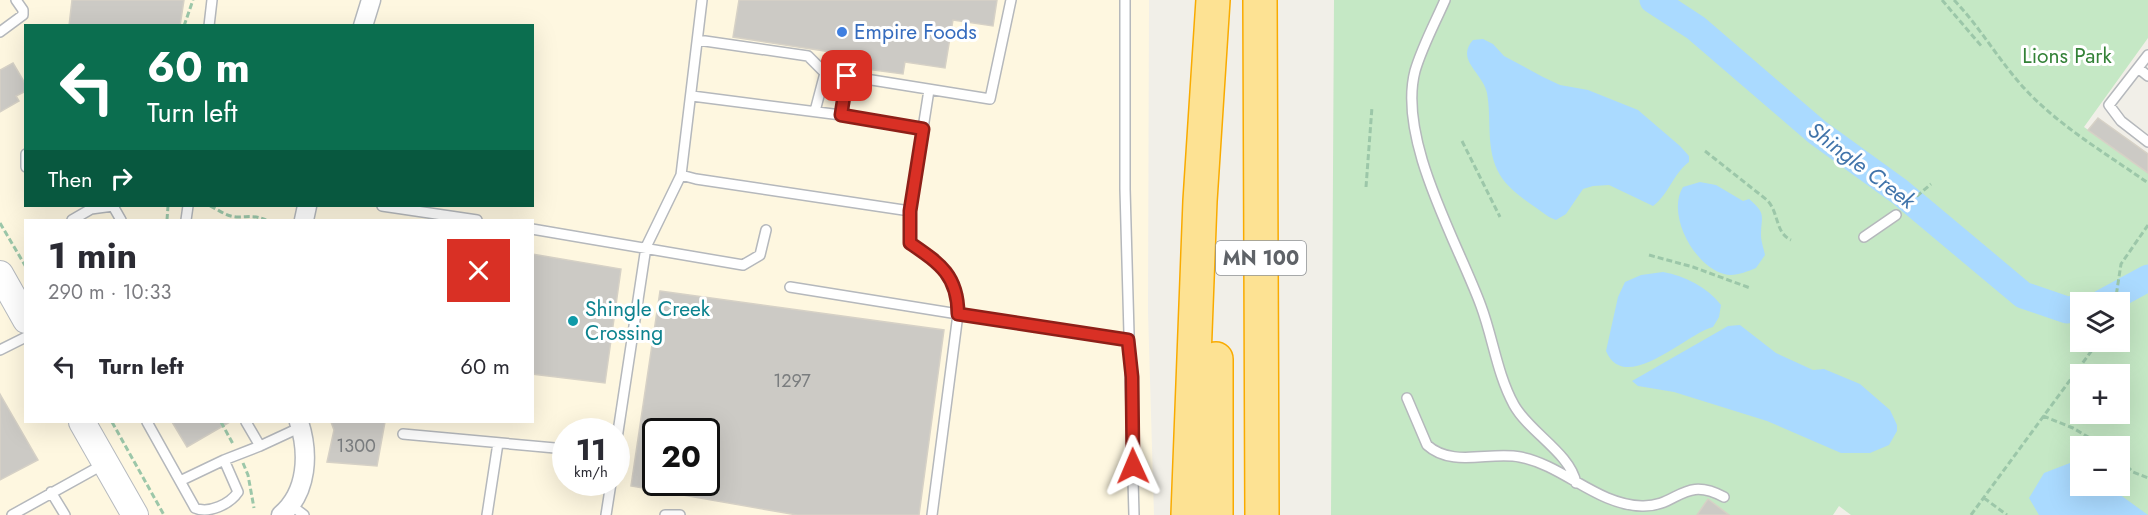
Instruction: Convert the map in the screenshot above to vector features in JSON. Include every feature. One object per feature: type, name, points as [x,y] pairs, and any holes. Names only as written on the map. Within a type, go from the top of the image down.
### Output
[{"type":"highway","points":[[1188,515],[1200,201],[1214,0]]},
{"type":"highway","name":"MN 100","points":[[1214,0],[1216,515]]},
{"type":"highway","name":"MN 100","points":[[1260,0],[1262,515]]},
{"type":"street","points":[[364,24],[371,0]]},
{"type":"street","points":[[0,274],[24,316]]},
{"type":"street","points":[[83,423],[135,515]]},
{"type":"street","points":[[292,512],[304,473],[305,447],[300,424]]},
{"type":"lane","points":[[0,32],[23,15],[23,10],[16,0]]},
{"type":"lane","points":[[209,24],[212,0]]},
{"type":"lane","points":[[620,418],[646,247],[681,175],[702,0]]},
{"type":"lane","points":[[841,115],[847,76],[990,99],[1011,0]]},
{"type":"lane","points":[[1125,0],[1128,340],[1132,377],[1134,515]]},
{"type":"lane","points":[[1445,0],[1422,52],[1413,84],[1416,132],[1428,179],[1441,217],[1481,306],[1502,375],[1514,404],[1529,427],[1566,462],[1576,483]]},
{"type":"lane","points":[[698,40],[808,56],[825,73],[815,111]]},
{"type":"lane","points":[[2148,54],[2109,105],[2121,121],[2148,142]]},
{"type":"lane","points":[[2138,68],[2148,76]]},
{"type":"lane","points":[[929,90],[910,211],[910,243],[941,266],[951,278],[958,297],[958,314],[932,515]]},
{"type":"lane","points":[[692,96],[815,111],[923,129]]},
{"type":"lane","points":[[681,175],[707,181],[910,211]]},
{"type":"lane","points":[[74,219],[91,209],[106,207]]},
{"type":"lane","points":[[389,207],[470,219]]},
{"type":"lane","points":[[1864,237],[1896,214]]},
{"type":"lane","points":[[534,229],[743,265],[760,255],[766,230]]},
{"type":"lane","points":[[790,287],[1128,340]]},
{"type":"lane","points":[[0,350],[24,338]]},
{"type":"lane","points":[[1407,398],[1426,445],[1432,450],[1463,457],[1520,457],[1541,463],[1594,492],[1642,506],[1697,488],[1707,489],[1724,497]]},
{"type":"lane","points":[[148,423],[195,508],[210,511],[238,492],[224,460]]},
{"type":"lane","points":[[247,423],[260,446]]},
{"type":"lane","points":[[180,481],[260,446],[300,424]]},
{"type":"lane","points":[[403,434],[552,448]]},
{"type":"lane","points":[[487,515],[498,443]]},
{"type":"lane","points":[[12,515],[106,463]]},
{"type":"lane","points":[[51,492],[64,515]]},
{"type":"lane","points":[[606,515],[609,496]]},
{"type":"lane","points":[[665,515],[678,515]]},
{"type":"path","points":[[185,24],[193,0]]},
{"type":"path","points":[[1942,0],[1983,48]]},
{"type":"path","points":[[1954,0],[2033,97],[2070,128],[2148,183]]},
{"type":"path","points":[[1366,187],[1372,107]]},
{"type":"path","points":[[1462,141],[1500,217]]},
{"type":"path","points":[[1705,151],[1773,206],[1782,233],[1791,240]]},
{"type":"path","points":[[1896,214],[1931,184]]},
{"type":"path","points":[[212,207],[224,214],[238,217],[250,214],[263,219]]},
{"type":"path","points":[[0,223],[24,264]]},
{"type":"path","points":[[2117,292],[2121,264],[2148,225]]},
{"type":"path","points":[[1649,255],[1693,267],[1750,288]]},
{"type":"path","points":[[1971,515],[2091,352]]},
{"type":"path","points":[[2043,416],[2087,436]]},
{"type":"path","points":[[113,423],[164,515]]},
{"type":"path","points":[[2130,468],[2148,478]]},
{"type":"path","points":[[1984,498],[2007,515]]},
{"type":"shaded area","name":"Shingle Creek Crossing","points":[[0,0],[1149,0],[1148,312],[1154,515],[0,515]]},
{"type":"green space","name":"Lions Park","points":[[1334,0],[2148,0],[2148,38],[2084,127],[2148,172],[2148,515],[1851,515],[1839,506],[1833,515],[1331,515]]},
{"type":"water","points":[[1483,39],[1493,44],[1504,56],[1560,85],[1588,90],[1638,110],[1680,146],[1689,156],[1689,162],[1653,206],[1609,185],[1593,186],[1583,189],[1566,214],[1556,220],[1549,217],[1510,187],[1495,165],[1492,155],[1487,93],[1468,60],[1467,54],[1468,47],[1473,40]]},
{"type":"water","points":[[1700,182],[1716,185],[1743,201],[1749,199],[1761,212],[1761,238],[1765,255],[1756,268],[1736,274],[1724,274],[1713,269],[1693,250],[1681,224],[1678,211],[1679,198],[1683,187]]},
{"type":"water","points":[[1663,272],[1687,279],[1709,293],[1721,305],[1719,317],[1713,327],[1657,358],[1641,365],[1627,367],[1615,363],[1606,351],[1618,297],[1625,282],[1641,275]]},
{"type":"water","points":[[1740,325],[1776,353],[1813,370],[1824,369],[1860,384],[1890,410],[1897,425],[1897,431],[1889,445],[1870,453],[1841,453],[1767,421],[1674,392],[1638,386],[1632,381],[1728,326]]},
{"type":"water","points":[[2070,463],[2070,496],[2122,496],[2148,515],[2039,515],[2029,498],[2044,473]]},
{"type":"building","points":[[72,0],[184,0],[180,24],[69,24]]},
{"type":"building","name":"Empire Foods","points":[[739,0],[997,0],[993,26],[953,20],[945,68],[905,62],[903,74],[829,64],[831,52],[733,37]]},
{"type":"building","points":[[13,63],[24,82],[24,92],[16,96],[19,101],[0,112],[0,70]]},
{"type":"building","points":[[2098,118],[2148,154],[2148,173],[2088,130]]},
{"type":"building","name":"Shingle Creek Crossing","points":[[534,254],[621,269],[605,383],[534,374]]},
{"type":"building","points":[[660,291],[944,330],[919,515],[797,515],[688,496],[720,496],[720,418],[642,418],[642,488],[631,486]]},
{"type":"building","points":[[0,394],[38,460],[0,480]]},
{"type":"building","points":[[173,423],[228,423],[187,447]]},
{"type":"building","points":[[331,423],[385,423],[377,466],[327,462],[334,430]]},
{"type":"building","points":[[1708,499],[1729,515],[1697,515]]},
{"type":"waterway","name":"Shingle Creek","points":[[1653,0],[1696,28],[1817,132],[1900,192],[2023,295],[2070,310]]},
{"type":"waterway","name":"Shingle Creek","points":[[2122,292],[2148,278]]},
{"type":"place","name":"Empire Foods","points":[[842,32]]},
{"type":"place","name":"Shingle Creek Crossing","points":[[573,321]]},
{"type":"route","points":[[847,76],[841,115],[923,129],[910,211],[910,243],[941,266],[951,278],[958,297],[958,314],[1128,340],[1132,377],[1133,466]]}]
